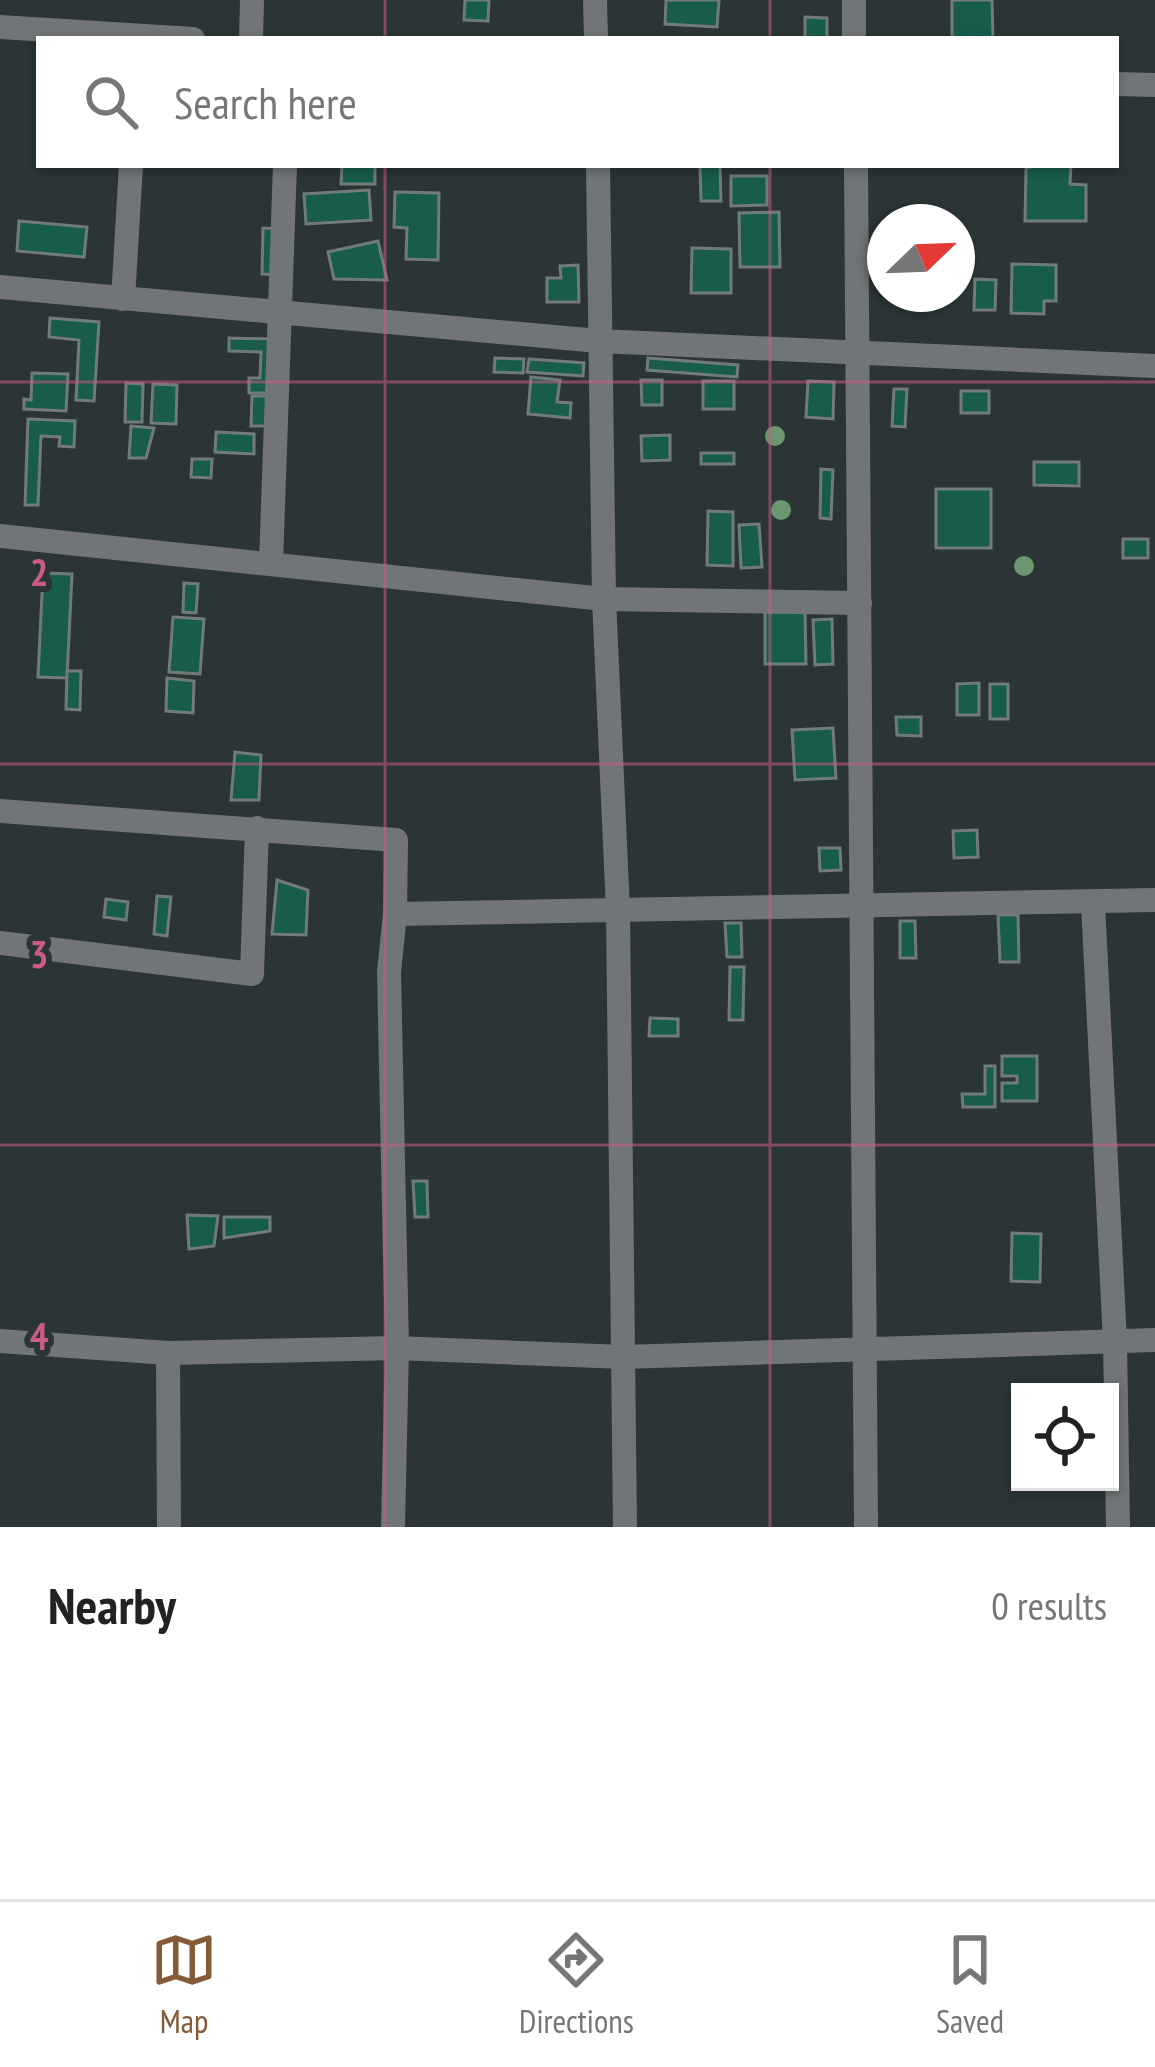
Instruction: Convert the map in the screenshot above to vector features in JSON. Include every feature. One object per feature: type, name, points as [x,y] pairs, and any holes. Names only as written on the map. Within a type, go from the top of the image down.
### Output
[{"type":"street","points":[[250,36],[252,0]]},
{"type":"street","points":[[595,0],[596,36]]},
{"type":"street","points":[[854,0],[854,36]]},
{"type":"street","points":[[0,27],[124,36]]},
{"type":"street","points":[[1119,84],[1155,85]]},
{"type":"street","points":[[123,299],[131,168]]},
{"type":"street","points":[[271,563],[284,313],[285,168]]},
{"type":"street","points":[[598,168],[604,598],[618,911],[625,1527]]},
{"type":"street","points":[[856,168],[866,906],[866,1527]]},
{"type":"street","points":[[0,287],[599,341],[1155,366]]},
{"type":"street","points":[[0,536],[604,598],[860,602]]},
{"type":"street","points":[[0,811],[396,840],[388,972],[397,1348],[393,1527]]},
{"type":"street","points":[[0,943],[252,974],[257,828]]},
{"type":"street","points":[[395,914],[1155,900]]},
{"type":"street","points":[[1093,903],[1118,1527]]},
{"type":"street","points":[[0,1341],[168,1353],[397,1348],[624,1357],[1155,1340]]},
{"type":"street","points":[[168,1353],[169,1527]]},
{"type":"building","points":[[465,0],[489,0],[488,21],[464,20]]},
{"type":"building","points":[[666,0],[719,0],[717,27],[665,24]]},
{"type":"building","points":[[952,0],[992,0],[993,36],[952,36]]},
{"type":"building","points":[[805,17],[827,18],[827,36],[805,36]]},
{"type":"building","points":[[342,168],[375,168],[375,184],[341,184]]},
{"type":"building","points":[[700,168],[720,168],[721,201],[701,201]]},
{"type":"building","points":[[1026,168],[1071,168],[1070,184],[1086,185],[1086,221],[1025,221]]},
{"type":"building","points":[[731,176],[767,176],[767,205],[731,206]]},
{"type":"building","points":[[369,190],[371,220],[306,224],[304,194]]},
{"type":"building","points":[[395,192],[439,193],[438,260],[406,259],[407,228],[394,227]]},
{"type":"building","points":[[779,212],[780,267],[740,267],[739,213]]},
{"type":"building","points":[[19,221],[87,227],[84,257],[17,251]]},
{"type":"building","points":[[263,228],[279,229],[278,275],[262,274]]},
{"type":"building","points":[[378,241],[387,280],[334,279],[328,252]]},
{"type":"building","points":[[692,248],[731,249],[731,293],[691,293]]},
{"type":"building","points":[[1012,264],[1056,265],[1056,301],[1044,301],[1044,314],[1011,313]]},
{"type":"building","points":[[578,265],[579,302],[547,302],[547,278],[561,278],[560,266]]},
{"type":"building","points":[[975,279],[996,280],[995,310],[975,310]]},
{"type":"building","points":[[50,318],[99,322],[94,401],[76,400],[79,340],[49,337]]},
{"type":"building","points":[[229,338],[272,339],[271,393],[249,393],[249,378],[260,378],[261,352],[229,351]]},
{"type":"building","points":[[495,358],[524,359],[523,373],[494,372]]},
{"type":"building","points":[[648,358],[738,365],[737,377],[647,370]]},
{"type":"building","points":[[529,359],[584,363],[583,376],[527,372]]},
{"type":"building","points":[[32,373],[68,374],[66,411],[24,409],[24,399],[31,400]]},
{"type":"building","points":[[531,377],[560,380],[557,402],[571,403],[570,418],[528,414]]},
{"type":"building","points":[[641,380],[662,380],[662,405],[642,405]]},
{"type":"building","points":[[703,381],[734,381],[734,409],[703,409]]},
{"type":"building","points":[[808,381],[834,382],[833,419],[806,417]]},
{"type":"building","points":[[126,383],[143,384],[142,422],[125,422]]},
{"type":"building","points":[[153,384],[177,385],[176,424],[151,423]]},
{"type":"building","points":[[894,389],[907,389],[905,427],[892,426]]},
{"type":"building","points":[[961,391],[989,391],[989,413],[961,413]]},
{"type":"building","points":[[252,396],[272,396],[271,426],[251,426]]},
{"type":"building","points":[[28,419],[75,421],[74,447],[59,446],[60,437],[41,436],[38,505],[25,505]]},
{"type":"building","points":[[131,426],[154,428],[146,458],[129,458]]},
{"type":"building","points":[[216,432],[254,434],[254,454],[215,452]]},
{"type":"building","points":[[670,435],[670,460],[642,461],[641,436]]},
{"type":"building","points":[[701,453],[734,453],[734,464],[701,464]]},
{"type":"building","points":[[192,459],[212,459],[211,478],[191,477]]},
{"type":"building","points":[[1034,462],[1079,462],[1079,486],[1034,485]]},
{"type":"building","points":[[821,469],[833,470],[831,519],[820,518]]},
{"type":"building","points":[[936,489],[991,489],[991,548],[936,548]]},
{"type":"building","points":[[708,511],[733,512],[733,566],[707,565]]},
{"type":"building","points":[[759,524],[762,567],[741,568],[739,525]]},
{"type":"building","points":[[1123,539],[1148,539],[1148,558],[1123,558]]},
{"type":"building","points":[[43,573],[72,574],[67,678],[38,677]]},
{"type":"building","points":[[184,583],[198,584],[196,613],[183,612]]},
{"type":"building","points":[[805,611],[806,664],[765,664],[765,612]]},
{"type":"building","points":[[173,617],[204,619],[200,674],[169,672]]},
{"type":"building","points":[[832,619],[833,664],[815,665],[813,620]]},
{"type":"building","points":[[67,671],[81,671],[80,710],[66,709]]},
{"type":"building","points":[[167,678],[194,681],[193,713],[166,711]]},
{"type":"building","points":[[979,683],[979,715],[957,715],[957,684]]},
{"type":"building","points":[[990,684],[1008,684],[1008,719],[990,719]]},
{"type":"building","points":[[896,717],[921,717],[921,736],[897,735]]},
{"type":"building","points":[[833,728],[836,778],[795,780],[792,730]]},
{"type":"building","points":[[235,752],[261,755],[259,800],[231,800]]},
{"type":"building","points":[[977,830],[978,857],[954,858],[953,831]]},
{"type":"building","points":[[819,848],[840,848],[841,870],[820,871]]},
{"type":"building","points":[[277,880],[308,890],[306,935],[272,934]]},
{"type":"building","points":[[157,896],[171,897],[167,936],[154,934]]},
{"type":"building","points":[[106,899],[128,902],[126,920],[104,917]]},
{"type":"building","points":[[998,915],[1018,915],[1019,962],[1000,962]]},
{"type":"building","points":[[900,921],[915,921],[916,958],[900,958]]},
{"type":"building","points":[[725,923],[741,923],[742,957],[727,957]]},
{"type":"building","points":[[730,967],[744,967],[743,1020],[729,1020]]},
{"type":"building","points":[[650,1018],[678,1019],[678,1036],[649,1036]]},
{"type":"building","points":[[1002,1056],[1037,1056],[1037,1101],[1002,1101],[1002,1083],[1017,1083],[1017,1076],[1002,1076]]},
{"type":"building","points":[[985,1066],[995,1066],[995,1107],[963,1107],[962,1094],[985,1094]]},
{"type":"building","points":[[413,1181],[427,1181],[428,1217],[415,1217]]},
{"type":"building","points":[[187,1215],[218,1216],[214,1246],[189,1249]]},
{"type":"building","points":[[224,1217],[270,1217],[270,1231],[224,1238]]},
{"type":"building","points":[[1012,1233],[1041,1234],[1040,1282],[1011,1281]]}]
